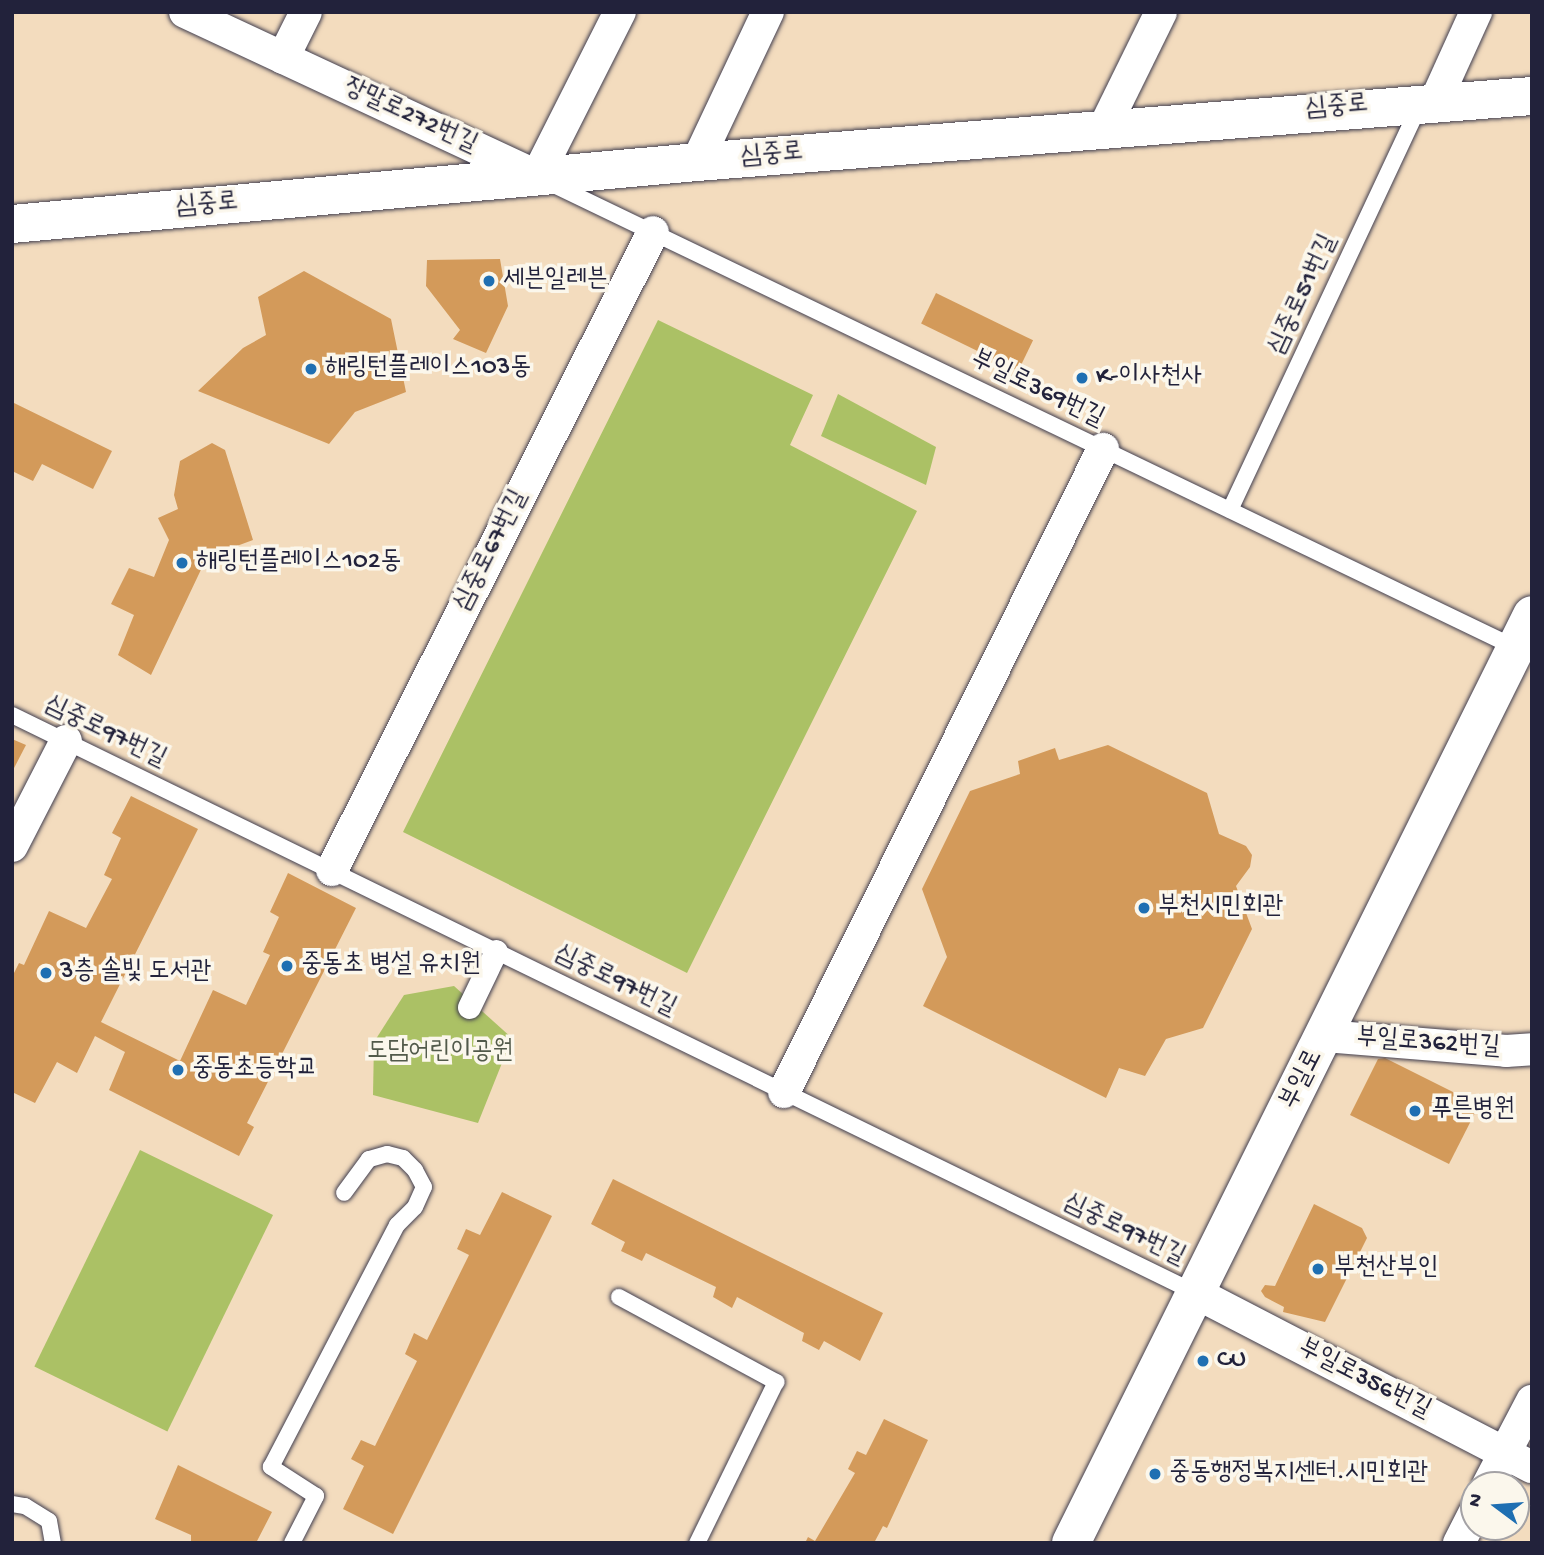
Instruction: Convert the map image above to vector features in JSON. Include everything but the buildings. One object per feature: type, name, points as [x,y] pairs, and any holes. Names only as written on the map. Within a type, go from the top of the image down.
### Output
[{"type":"street","name":"장말로272번길","points":[[185,12],[537,176]]},
{"type":"street","points":[[283,58],[306,12]]},
{"type":"street","points":[[537,176],[620,12]]},
{"type":"street","points":[[696,162],[768,12]]},
{"type":"street","points":[[1104,128],[1161,12]]},
{"type":"street","points":[[1429,101],[1476,12]]},
{"type":"street","name":"심중로","points":[[12,224],[696,162],[1429,101],[1532,96]]},
{"type":"street","name":"심중로67번길","points":[[332,870],[653,232]]},
{"type":"street","points":[[784,1092],[1103,449]]},
{"type":"street","name":"부일로","points":[[1071,1543],[1526,640]]},
{"type":"street","points":[[12,846],[66,741]]},
{"type":"street","points":[[469,1007],[496,951]]},
{"type":"street","name":"부일로362번길","points":[[1325,1036],[1506,1051],[1532,1049]]},
{"type":"street","name":"부일로356번길","points":[[1196,1293],[1518,1460]]},
{"type":"street","points":[[1518,1460],[1532,1401]]},
{"type":"lane","name":"심중로51번길","points":[[1230,510],[1429,101]]},
{"type":"lane","name":"부일로369번길","points":[[537,176],[1230,510],[1526,640]]},
{"type":"lane","name":"심중로97번길","points":[[12,715],[1196,1293]]},
{"type":"lane","points":[[292,1543],[316,1496],[271,1467],[397,1225],[415,1207],[424,1186],[415,1170],[403,1158],[387,1154],[369,1159],[344,1193]]},
{"type":"lane","points":[[619,1297],[776,1382],[697,1543]]},
{"type":"lane","points":[[12,1504],[24,1506],[49,1521],[53,1543]]},
{"type":"green space","points":[[658,320],[813,395],[790,445],[917,511],[687,973],[403,832]]},
{"type":"green space","points":[[838,394],[936,447],[926,485],[821,436]]},
{"type":"green space","name":"도담어린이공원","points":[[454,986],[512,1038],[478,1123],[373,1095],[374,1042],[404,995]]},
{"type":"green space","points":[[140,1150],[273,1215],[167,1431],[34,1367]]},
{"type":"place","name":"세븐일레븐","points":[[489,281]]},
{"type":"place","name":"해링턴플레이스103동","points":[[311,369]]},
{"type":"place","name":"K-이사천사","points":[[1082,378]]},
{"type":"place","name":"해링턴플레이스102동","points":[[182,563]]},
{"type":"place","name":"부천시민회관","points":[[1144,908]]},
{"type":"place","name":"중동초 병설 유치원","points":[[287,966]]},
{"type":"place","name":"3층 솔빛 도서관","points":[[46,973]]},
{"type":"place","name":"중동초등학교","points":[[178,1070]]},
{"type":"place","name":"푸른병원","points":[[1415,1111]]},
{"type":"place","name":"부천산부인","points":[[1318,1269]]},
{"type":"place","name":"CU","points":[[1203,1361]]},
{"type":"place","name":"중동행정복지센터.시민회관","points":[[1155,1474]]}]
